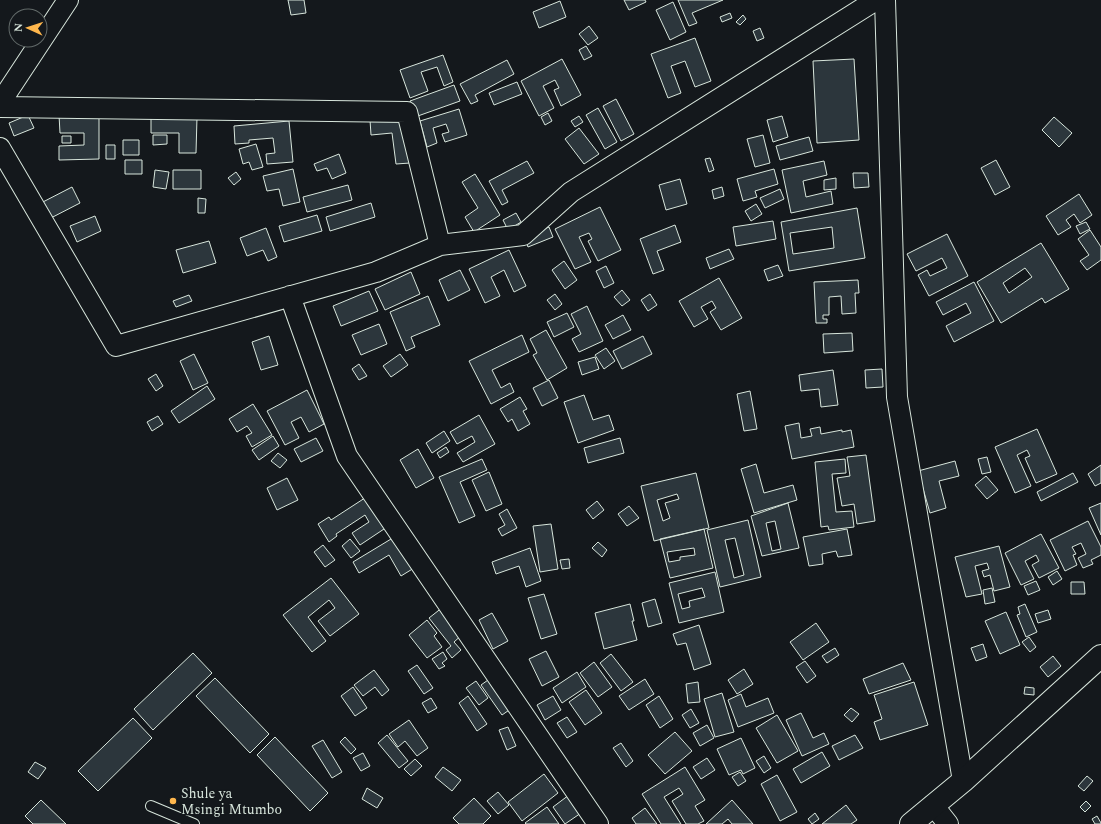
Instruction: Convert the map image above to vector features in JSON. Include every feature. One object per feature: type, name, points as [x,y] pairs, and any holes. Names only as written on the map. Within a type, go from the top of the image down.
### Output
[{"type":"street","points":[[0,103],[68,0]]},
{"type":"street","points":[[0,148],[116,346],[376,272],[440,245],[523,235],[571,192],[876,0]]},
{"type":"street","points":[[885,0],[897,397],[964,780]]},
{"type":"street","points":[[0,107],[407,112],[440,245]]},
{"type":"street","points":[[290,296],[347,456],[598,824]]},
{"type":"street","points":[[911,824],[964,780],[1101,656]]},
{"type":"street","points":[[933,805],[948,824]]},
{"type":"lane","points":[[151,806],[194,824]]},
{"type":"building","points":[[288,0],[304,0],[306,13],[291,15]]},
{"type":"building","points":[[624,0],[645,0],[646,2],[629,10]]},
{"type":"building","points":[[678,0],[723,0],[692,13],[697,23],[689,26]]},
{"type":"building","points":[[560,1],[566,17],[539,28],[533,12]]},
{"type":"building","points":[[673,2],[686,32],[670,40],[656,10]]},
{"type":"building","points":[[730,13],[732,18],[722,22],[720,17]]},
{"type":"building","points":[[743,15],[746,19],[740,25],[736,22]]},
{"type":"building","points":[[589,26],[598,38],[588,45],[579,34]]},
{"type":"building","points":[[760,28],[764,38],[757,41],[753,31]]},
{"type":"building","points":[[695,38],[711,81],[695,87],[685,61],[671,66],[681,93],[668,98],[651,54]]},
{"type":"building","points":[[586,46],[592,56],[584,60],[579,50]]},
{"type":"building","points":[[443,55],[453,82],[444,86],[437,67],[421,72],[428,91],[410,98],[400,70]]},
{"type":"building","points":[[562,59],[581,95],[561,106],[554,90],[559,88],[555,80],[543,86],[554,108],[539,116],[521,81]]},
{"type":"building","points":[[854,59],[859,140],[817,143],[813,61]]},
{"type":"building","points":[[507,60],[514,74],[475,95],[478,101],[471,104],[460,84]]},
{"type":"building","points":[[517,82],[522,94],[494,105],[489,93]]},
{"type":"building","points":[[454,85],[460,101],[415,117],[410,101]]},
{"type":"building","points":[[616,99],[634,134],[621,141],[603,106]]},
{"type":"building","points":[[598,108],[617,142],[605,149],[586,115]]},
{"type":"building","points":[[459,109],[467,135],[445,142],[442,134],[449,132],[446,124],[433,128],[437,143],[427,147],[420,121]]},
{"type":"building","points":[[548,113],[552,121],[545,125],[541,117]]},
{"type":"building","points":[[99,114],[99,159],[59,160],[59,146],[84,145],[84,133],[60,133],[59,115]]},
{"type":"building","points":[[28,115],[34,128],[14,136],[9,123]]},
{"type":"building","points":[[151,116],[197,117],[196,153],[179,153],[179,133],[151,133]]},
{"type":"building","points":[[404,116],[410,163],[396,164],[392,133],[371,135],[370,120]]},
{"type":"building","points":[[579,116],[583,122],[575,127],[571,121]]},
{"type":"building","points":[[782,116],[788,137],[773,142],[767,120]]},
{"type":"building","points":[[1054,117],[1072,133],[1059,147],[1042,130]]},
{"type":"building","points":[[289,121],[293,162],[267,164],[266,154],[275,153],[273,138],[249,140],[249,143],[235,144],[234,126]]},
{"type":"building","points":[[579,128],[599,154],[584,164],[565,139]]},
{"type":"building","points":[[153,135],[167,135],[167,144],[153,145]]},
{"type":"building","points":[[763,135],[770,163],[755,167],[747,139]]},
{"type":"building","points":[[62,136],[71,136],[71,143],[62,143]]},
{"type":"building","points":[[809,137],[813,151],[780,160],[776,146]]},
{"type":"building","points":[[123,140],[139,140],[139,155],[123,155]]},
{"type":"building","points":[[256,144],[263,167],[252,170],[249,162],[243,164],[239,149]]},
{"type":"building","points":[[106,145],[115,145],[115,159],[106,159]]},
{"type":"building","points":[[339,154],[346,173],[332,179],[327,168],[317,171],[314,164]]},
{"type":"building","points":[[710,158],[714,170],[709,172],[705,159]]},
{"type":"building","points":[[125,160],[142,160],[142,174],[125,174]]},
{"type":"building","points":[[996,160],[1010,187],[995,195],[981,168]]},
{"type":"building","points":[[527,161],[534,173],[502,190],[508,202],[502,205],[489,181]]},
{"type":"building","points":[[824,161],[827,175],[803,181],[806,197],[831,191],[833,204],[791,213],[782,170]]},
{"type":"building","points":[[293,169],[300,202],[283,206],[279,189],[267,191],[263,176]]},
{"type":"building","points":[[774,169],[778,184],[755,191],[757,197],[743,201],[737,179]]},
{"type":"building","points":[[155,170],[169,172],[166,189],[153,187]]},
{"type":"building","points":[[173,170],[201,170],[201,189],[173,189]]},
{"type":"building","points":[[236,172],[241,179],[234,185],[228,178]]},
{"type":"building","points":[[853,173],[868,173],[869,187],[854,188]]},
{"type":"building","points":[[475,174],[500,215],[474,232],[465,217],[478,208],[462,182]]},
{"type":"building","points":[[836,178],[836,189],[824,190],[824,180]]},
{"type":"building","points":[[680,179],[687,204],[666,210],[659,185]]},
{"type":"building","points":[[348,185],[352,200],[307,212],[303,197]]},
{"type":"building","points":[[72,187],[80,203],[47,220],[39,204]]},
{"type":"building","points":[[722,187],[724,196],[714,199],[712,190]]},
{"type":"building","points":[[780,189],[784,199],[765,208],[760,198]]},
{"type":"building","points":[[1079,194],[1092,215],[1080,223],[1074,214],[1066,220],[1071,227],[1058,235],[1046,216]]},
{"type":"building","points":[[198,198],[206,199],[205,213],[198,213]]},
{"type":"building","points":[[371,203],[375,217],[330,231],[326,217]]},
{"type":"building","points":[[756,204],[762,214],[751,221],[745,211]]},
{"type":"building","points":[[600,207],[621,250],[598,261],[588,241],[592,239],[589,233],[579,237],[591,262],[575,269],[555,229]]},
{"type":"building","points":[[857,208],[865,258],[789,271],[781,222]],"holes":[[[832,227],[834,248],[793,254],[790,233]]]},
{"type":"building","points":[[516,213],[521,222],[508,230],[503,220]]},
{"type":"building","points":[[317,215],[322,231],[284,242],[279,226]]},
{"type":"building","points":[[95,216],[101,231],[77,242],[70,226]]},
{"type":"building","points":[[773,221],[776,239],[736,246],[733,227]]},
{"type":"building","points":[[1086,222],[1090,229],[1080,234],[1076,226]]},
{"type":"building","points":[[675,225],[681,242],[657,251],[664,270],[653,274],[640,239]]},
{"type":"building","points":[[549,227],[553,237],[528,247],[524,237]]},
{"type":"building","points":[[266,228],[277,257],[268,261],[263,250],[247,256],[240,238]]},
{"type":"building","points":[[1090,230],[1101,247],[1101,260],[1087,270],[1080,261],[1089,255],[1078,239]]},
{"type":"building","points":[[947,234],[968,276],[929,296],[918,275],[927,270],[930,276],[947,268],[942,258],[916,271],[907,254]]},
{"type":"building","points":[[209,241],[216,263],[183,273],[176,250]]},
{"type":"building","points":[[1041,243],[1069,289],[1045,303],[1042,298],[1001,323],[977,282]],"holes":[[[1025,268],[1032,277],[1009,293],[1003,283]]]},
{"type":"building","points":[[729,249],[734,259],[710,269],[706,258]]},
{"type":"building","points":[[509,250],[526,286],[514,292],[504,270],[491,277],[500,296],[485,303],[469,269]]},
{"type":"building","points":[[564,261],[577,280],[565,289],[552,270]]},
{"type":"building","points":[[778,265],[783,276],[768,281],[764,270]]},
{"type":"building","points":[[606,266],[614,283],[604,288],[596,271]]},
{"type":"building","points":[[460,270],[470,290],[448,301],[439,280]]},
{"type":"building","points":[[411,272],[420,294],[385,310],[375,289]]},
{"type":"building","points":[[719,278],[742,318],[721,330],[710,312],[716,308],[712,301],[701,307],[708,319],[694,327],[679,301]]},
{"type":"building","points":[[858,280],[859,293],[855,293],[856,313],[842,314],[841,296],[829,297],[829,315],[823,315],[823,319],[827,319],[827,323],[816,323],[814,282]]},
{"type":"building","points":[[974,282],[994,321],[954,342],[946,326],[971,313],[966,303],[943,315],[936,302]]},
{"type":"building","points":[[622,290],[630,300],[622,306],[614,297]]},
{"type":"building","points":[[369,291],[378,311],[341,326],[333,306]]},
{"type":"building","points":[[555,294],[562,304],[555,310],[547,300]]},
{"type":"building","points":[[650,294],[657,305],[648,311],[641,300]]},
{"type":"building","points":[[189,295],[192,301],[176,307],[173,301]]},
{"type":"building","points":[[428,296],[440,325],[411,337],[415,347],[406,351],[390,312]]},
{"type":"building","points":[[587,306],[603,341],[579,352],[572,339],[581,334],[571,314]]},
{"type":"building","points":[[567,313],[574,327],[554,337],[547,322]]},
{"type":"building","points":[[623,315],[631,330],[613,339],[605,325]]},
{"type":"building","points":[[379,324],[387,344],[361,355],[352,335]]},
{"type":"building","points":[[546,330],[567,368],[547,380],[533,355],[537,353],[530,339]]},
{"type":"building","points":[[852,333],[853,351],[824,353],[823,334]]},
{"type":"building","points":[[522,335],[529,352],[492,370],[501,388],[510,383],[514,392],[491,404],[469,361]]},
{"type":"building","points":[[269,336],[278,365],[261,370],[252,342]]},
{"type":"building","points":[[643,336],[652,354],[622,369],[613,351]]},
{"type":"building","points":[[606,348],[615,361],[604,369],[595,355]]},
{"type":"building","points":[[194,354],[208,383],[193,390],[180,361]]},
{"type":"building","points":[[400,354],[408,365],[391,377],[383,366]]},
{"type":"building","points":[[595,357],[599,369],[582,375],[578,362]]},
{"type":"building","points":[[359,364],[367,376],[359,380],[352,369]]},
{"type":"building","points":[[882,369],[883,387],[866,388],[865,370]]},
{"type":"building","points":[[833,370],[838,405],[821,407],[819,389],[801,391],[799,375]]},
{"type":"building","points":[[156,374],[163,386],[156,391],[148,379]]},
{"type":"building","points":[[549,380],[558,398],[542,406],[533,388]]},
{"type":"building","points":[[207,386],[215,399],[179,423],[171,411]]},
{"type":"building","points":[[307,390],[324,424],[309,432],[301,417],[291,422],[299,438],[285,445],[267,411]]},
{"type":"building","points":[[750,391],[757,429],[744,431],[737,394]]},
{"type":"building","points":[[584,395],[593,420],[609,415],[614,430],[578,443],[564,402]]},
{"type":"building","points":[[520,397],[527,409],[523,411],[530,424],[518,431],[512,419],[508,422],[500,409]]},
{"type":"building","points":[[253,404],[272,435],[252,447],[246,436],[252,433],[247,426],[237,432],[229,419]]},
{"type":"building","points":[[479,415],[495,444],[463,462],[457,453],[475,442],[472,436],[457,444],[450,432]]},
{"type":"building","points":[[158,416],[163,424],[152,431],[147,422]]},
{"type":"building","points":[[799,423],[801,438],[812,436],[810,429],[820,427],[821,434],[851,430],[854,447],[792,459],[785,426]]},
{"type":"building","points":[[1037,429],[1057,474],[1036,483],[1025,458],[1030,456],[1027,450],[1017,455],[1031,486],[1015,493],[995,447]]},
{"type":"building","points":[[444,431],[450,441],[432,453],[426,443]]},
{"type":"building","points":[[273,436],[279,446],[259,460],[252,450]]},
{"type":"building","points":[[316,438],[323,451],[301,462],[294,449]]},
{"type":"building","points":[[620,438],[624,453],[588,463],[584,448]]},
{"type":"building","points":[[446,447],[449,452],[440,458],[437,453]]},
{"type":"building","points":[[418,449],[434,478],[416,488],[400,460]]},
{"type":"building","points":[[278,453],[287,460],[280,468],[271,461]]},
{"type":"building","points":[[866,455],[875,521],[857,524],[854,504],[842,506],[837,478],[850,476],[847,457]]},
{"type":"building","points":[[987,457],[991,472],[982,474],[978,459]]},
{"type":"building","points":[[482,459],[487,470],[460,482],[475,516],[459,523],[439,477]]},
{"type":"building","points":[[845,459],[846,473],[832,474],[836,512],[852,511],[854,527],[829,530],[828,526],[821,527],[815,462]]},
{"type":"building","points":[[955,461],[959,476],[939,481],[946,508],[930,513],[918,471]]},
{"type":"building","points":[[756,464],[764,493],[793,485],[797,500],[754,513],[741,469]]},
{"type":"building","points":[[1101,465],[1101,483],[1095,486],[1088,474]]},
{"type":"building","points":[[489,472],[502,504],[486,511],[472,480]]},
{"type":"building","points":[[696,473],[709,528],[654,541],[641,486]],"holes":[[[677,494],[679,499],[665,503],[670,518],[663,521],[657,500]]]},
{"type":"building","points":[[1073,473],[1078,482],[1041,501],[1037,492]]},
{"type":"building","points":[[986,476],[998,490],[987,499],[975,485]]},
{"type":"building","points":[[287,478],[298,500],[277,510],[267,488]]},
{"type":"building","points":[[371,494],[390,525],[360,545],[352,533],[369,522],[365,515],[336,534],[337,536],[329,542],[318,524],[329,517],[331,520]]},
{"type":"building","points":[[597,501],[604,510],[593,519],[586,510]]},
{"type":"building","points":[[788,503],[799,548],[762,556],[751,516]],"holes":[[[775,521],[781,549],[772,551],[766,523]]]},
{"type":"building","points":[[1101,503],[1101,535],[1089,508]]},
{"type":"building","points":[[629,506],[639,518],[627,526],[618,514]]},
{"type":"building","points":[[507,509],[517,528],[502,536],[498,529],[505,525],[499,514]]},
{"type":"building","points":[[748,520],[761,577],[720,587],[707,530]],"holes":[[[735,538],[744,575],[734,578],[725,540]]]},
{"type":"building","points":[[1088,521],[1101,547],[1101,555],[1091,560],[1093,564],[1083,568],[1078,558],[1086,554],[1081,543],[1072,547],[1076,554],[1073,555],[1077,565],[1065,571],[1050,540]]},
{"type":"building","points":[[551,524],[558,569],[540,572],[533,526]]},
{"type":"building","points":[[704,529],[713,568],[670,578],[660,539]],"holes":[[[694,548],[695,555],[680,557],[680,560],[669,562],[667,552]]]},
{"type":"building","points":[[847,529],[852,555],[838,557],[836,551],[822,554],[823,564],[809,566],[803,537]]},
{"type":"building","points":[[1041,534],[1059,568],[1039,578],[1032,565],[1039,561],[1036,555],[1025,561],[1034,579],[1021,585],[1005,553]]},
{"type":"building","points":[[396,536],[414,568],[401,576],[389,555],[359,573],[353,562]]},
{"type":"building","points":[[350,539],[360,551],[351,558],[342,546]]},
{"type":"building","points":[[598,542],[607,550],[602,557],[592,548]]},
{"type":"building","points":[[323,545],[335,560],[325,567],[314,552]]},
{"type":"building","points":[[999,546],[1010,587],[994,591],[990,575],[984,577],[982,571],[989,569],[987,563],[975,566],[982,594],[966,597],[955,557]]},
{"type":"building","points":[[530,548],[541,581],[526,587],[519,566],[496,574],[492,562]]},
{"type":"building","points":[[569,559],[570,568],[562,569],[560,560]]},
{"type":"building","points":[[1057,571],[1062,579],[1053,585],[1048,577]]},
{"type":"building","points":[[715,572],[724,612],[679,623],[669,583]],"holes":[[[702,588],[705,597],[689,601],[690,607],[682,609],[678,594]]]},
{"type":"building","points":[[331,578],[359,614],[330,636],[318,621],[335,608],[329,600],[308,617],[326,641],[312,652],[283,615]]},
{"type":"building","points":[[1036,581],[1040,590],[1028,595],[1024,586]]},
{"type":"building","points":[[1071,582],[1084,582],[1085,594],[1071,594]]},
{"type":"building","points":[[992,588],[995,602],[985,604],[983,590]]},
{"type":"building","points":[[544,594],[557,634],[541,639],[528,598]]},
{"type":"building","points":[[655,599],[662,623],[648,627],[642,603]]},
{"type":"building","points":[[630,604],[634,621],[632,621],[637,640],[604,649],[595,613]]},
{"type":"building","points":[[1025,604],[1037,632],[1026,637],[1017,615],[1020,614],[1018,607]]},
{"type":"building","points":[[443,607],[464,633],[454,642],[461,650],[452,658],[446,650],[451,646],[429,618]]},
{"type":"building","points":[[1048,610],[1051,619],[1038,623],[1035,614]]},
{"type":"building","points":[[1006,612],[1020,645],[1000,654],[985,621]]},
{"type":"building","points":[[492,613],[508,641],[493,649],[479,620]]},
{"type":"building","points":[[427,620],[437,633],[434,636],[442,647],[427,658],[409,635]]},
{"type":"building","points":[[816,623],[829,642],[803,660],[790,642]]},
{"type":"building","points":[[699,625],[711,664],[694,670],[686,643],[677,645],[673,634]]},
{"type":"building","points":[[1029,637],[1036,647],[1030,652],[1022,642]]},
{"type":"building","points":[[983,644],[987,657],[976,661],[971,648]]},
{"type":"building","points":[[835,648],[839,655],[827,663],[822,656]]},
{"type":"building","points":[[546,651],[559,677],[542,686],[529,659]]},
{"type":"building","points":[[443,652],[447,659],[442,663],[445,666],[439,669],[432,659]]},
{"type":"building","points":[[193,653],[212,673],[153,730],[134,709]]},
{"type":"building","points":[[611,654],[633,682],[621,691],[600,663]]},
{"type":"building","points":[[1053,656],[1061,666],[1048,677],[1040,667]]},
{"type":"building","points":[[805,661],[816,676],[807,683],[796,667]]},
{"type":"building","points":[[594,662],[612,687],[598,697],[580,673]]},
{"type":"building","points":[[903,663],[911,680],[869,694],[863,679]]},
{"type":"building","points":[[417,665],[433,688],[424,694],[408,671]]},
{"type":"building","points":[[744,669],[753,684],[737,694],[728,680]]},
{"type":"building","points":[[374,670],[389,690],[382,696],[375,687],[363,696],[354,685]]},
{"type":"building","points":[[577,672],[586,687],[562,703],[553,688]]},
{"type":"building","points":[[495,675],[515,706],[502,715],[481,685]]},
{"type":"building","points":[[215,678],[269,734],[250,753],[196,696]]},
{"type":"building","points":[[645,679],[654,694],[629,710],[619,696]]},
{"type":"building","points":[[476,681],[488,698],[479,705],[466,688]]},
{"type":"building","points":[[698,682],[700,702],[688,703],[686,684]]},
{"type":"building","points":[[914,682],[928,725],[880,740],[874,722],[882,719],[874,695]]},
{"type":"building","points":[[353,687],[367,708],[355,716],[341,696]]},
{"type":"building","points":[[1025,687],[1034,688],[1034,695],[1024,694]]},
{"type":"building","points":[[586,690],[602,713],[585,725],[569,702]]},
{"type":"building","points":[[722,693],[734,732],[715,737],[704,699]]},
{"type":"building","points":[[741,694],[746,707],[768,698],[774,713],[738,727],[728,700]]},
{"type":"building","points":[[468,696],[487,724],[477,731],[459,703]]},
{"type":"building","points":[[553,696],[561,710],[545,720],[537,705]]},
{"type":"building","points":[[659,696],[673,719],[660,728],[646,705]]},
{"type":"building","points":[[431,698],[437,708],[428,713],[422,703]]},
{"type":"building","points":[[851,708],[859,714],[852,722],[844,715]]},
{"type":"building","points":[[691,709],[699,723],[690,728],[682,715]]},
{"type":"building","points":[[801,713],[813,738],[824,733],[829,744],[802,756],[786,720]]},
{"type":"building","points":[[777,715],[798,751],[777,763],[756,728]]},
{"type":"building","points":[[567,717],[577,732],[567,738],[557,723]]},
{"type":"building","points":[[133,718],[152,738],[98,791],[78,771]]},
{"type":"building","points":[[409,720],[428,748],[417,756],[405,741],[398,747],[389,734]]},
{"type":"building","points":[[707,725],[714,738],[700,746],[693,733]]},
{"type":"building","points":[[508,727],[516,746],[507,750],[499,730]]},
{"type":"building","points":[[675,732],[692,751],[665,774],[648,755]]},
{"type":"building","points":[[387,735],[408,761],[399,768],[378,743]]},
{"type":"building","points":[[855,735],[863,748],[839,760],[832,746]]},
{"type":"building","points":[[275,737],[328,793],[310,811],[257,755]]},
{"type":"building","points":[[345,737],[356,749],[351,754],[340,742]]},
{"type":"building","points":[[741,738],[755,768],[743,774],[741,770],[729,775],[717,749]]},
{"type":"building","points":[[323,740],[342,772],[332,778],[312,746]]},
{"type":"building","points":[[621,743],[633,761],[626,767],[613,748]]},
{"type":"building","points":[[822,752],[830,766],[801,783],[793,769]]},
{"type":"building","points":[[363,753],[370,766],[361,771],[353,758]]},
{"type":"building","points":[[764,756],[771,768],[764,773],[756,761]]},
{"type":"building","points":[[707,758],[715,770],[701,779],[693,767]]},
{"type":"building","points":[[415,759],[422,766],[411,776],[404,769]]},
{"type":"building","points":[[35,762],[46,768],[38,779],[28,772]]},
{"type":"building","points":[[443,767],[461,780],[452,791],[435,777]]},
{"type":"building","points":[[685,767],[705,800],[695,806],[704,821],[698,824],[686,824],[672,801],[683,794],[679,788],[664,797],[681,824],[661,824],[642,794]]},
{"type":"building","points":[[740,772],[746,781],[738,786],[732,777]]},
{"type":"building","points":[[544,774],[558,793],[522,821],[508,802]]},
{"type":"building","points":[[777,775],[797,812],[780,821],[761,784]]},
{"type":"building","points":[[1087,776],[1093,781],[1084,791],[1078,786]]},
{"type":"building","points":[[367,788],[383,798],[377,808],[362,799]]},
{"type":"building","points":[[498,792],[509,805],[498,814],[487,801]]},
{"type":"building","points":[[569,795],[581,813],[565,824],[553,807]]},
{"type":"building","points":[[474,798],[491,816],[483,824],[459,824],[453,818]]},
{"type":"building","points":[[41,800],[66,824],[33,824],[25,816]]},
{"type":"building","points":[[732,800],[753,824],[732,824],[728,819],[722,824],[706,824]]},
{"type":"building","points":[[1086,801],[1091,806],[1085,812],[1080,807]]},
{"type":"building","points":[[846,805],[857,820],[851,824],[822,824]]},
{"type":"building","points":[[547,807],[559,824],[525,823]]},
{"type":"building","points":[[645,808],[657,824],[636,824],[632,818]]},
{"type":"building","points":[[815,813],[819,819],[812,824],[808,819]]},
{"type":"building","points":[[1097,816],[1101,824],[1095,824],[1092,819]]},
{"type":"place","name":"Shule ya Msingi Mtumbo","points":[[173,801]]}]
